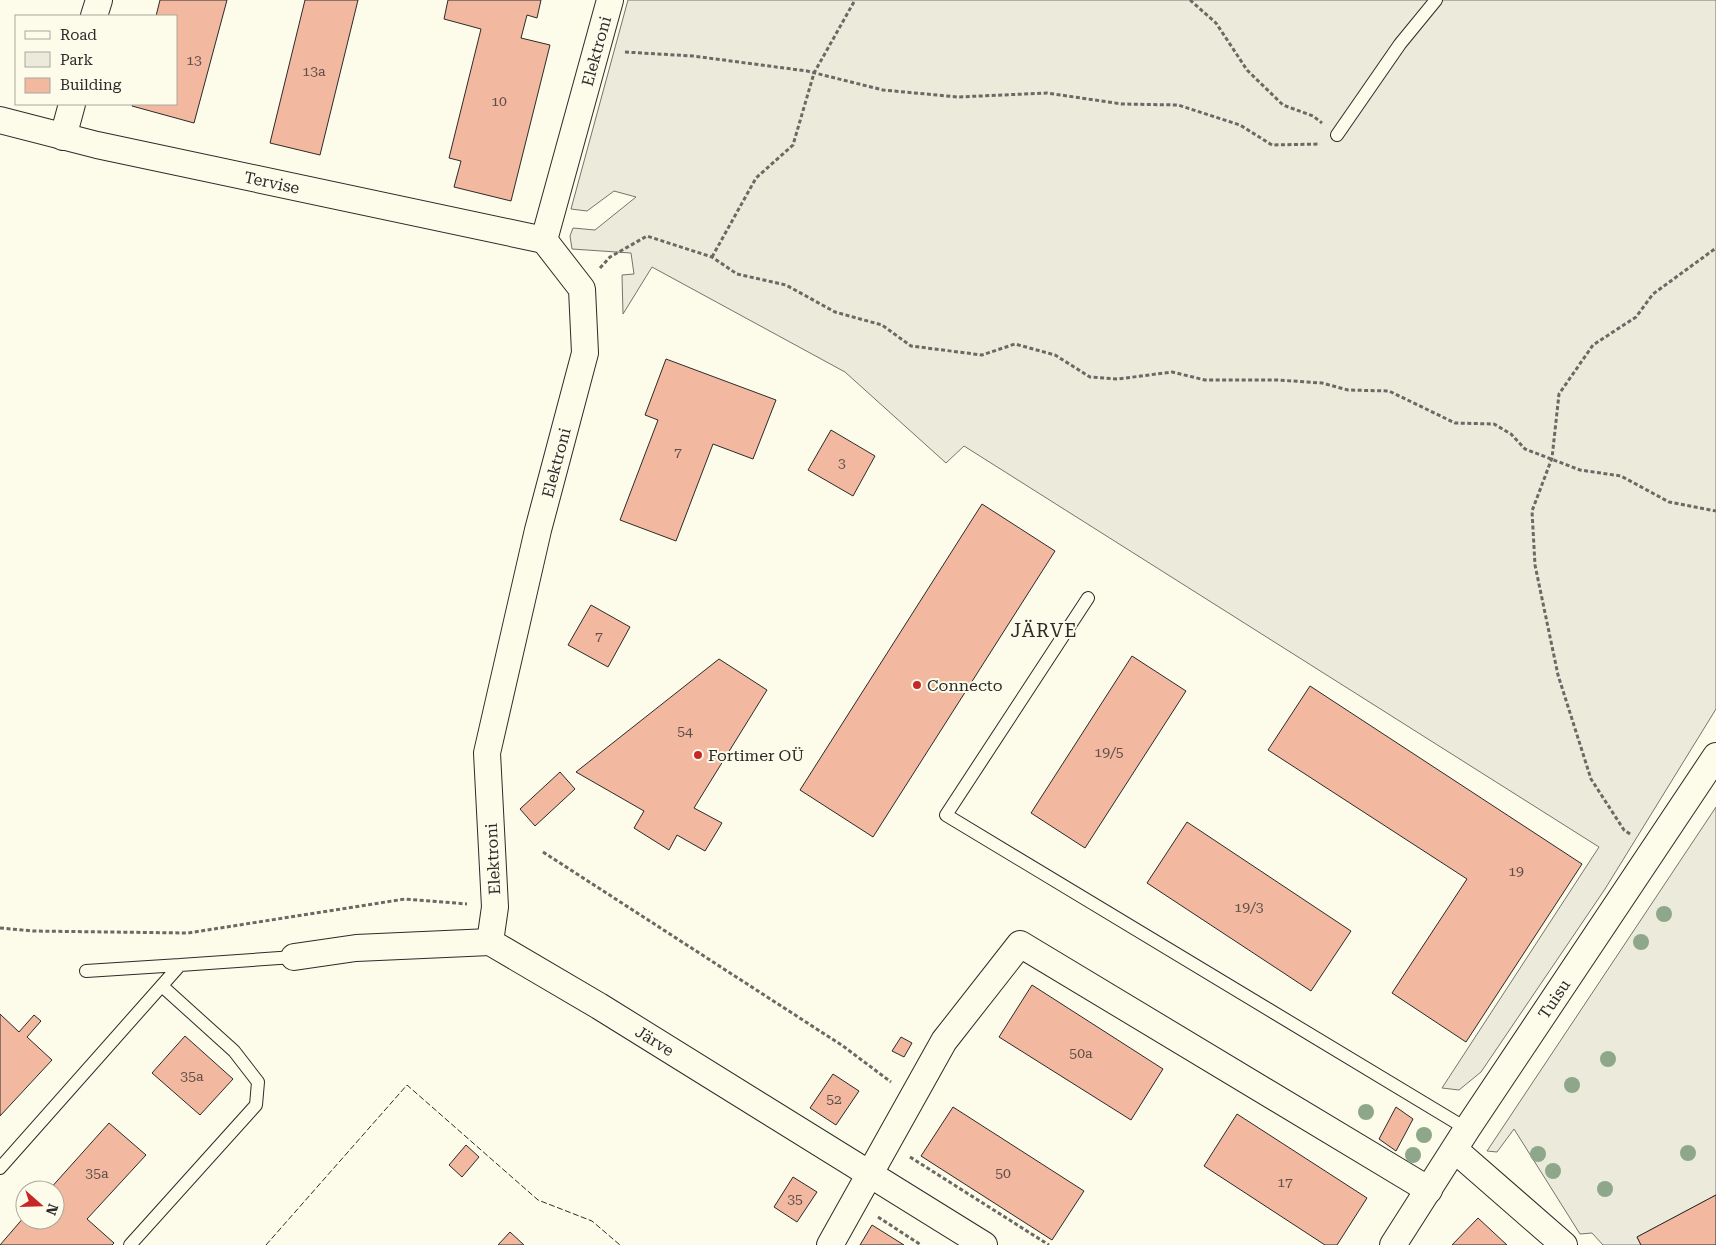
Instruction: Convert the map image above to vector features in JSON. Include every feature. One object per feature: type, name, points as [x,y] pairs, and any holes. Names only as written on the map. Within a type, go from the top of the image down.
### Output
[{"type":"street","name":"Elektroni","points":[[544,240],[610,0]]},
{"type":"street","points":[[63,137],[72,105]]},
{"type":"street","name":"Tervise","points":[[0,120],[63,137],[544,240]]},
{"type":"street","points":[[544,240],[582,289]]},
{"type":"street","name":"Elektroni","points":[[490,942],[495,907],[487,753],[538,530],[585,353],[582,289]]},
{"type":"street","name":"Tuisu","points":[[1393,1245],[1716,756]]},
{"type":"street","points":[[294,957],[356,948],[490,942]]},
{"type":"street","name":"Järve","points":[[490,942],[600,1006],[741,1096],[872,1174],[984,1245]]},
{"type":"street","points":[[830,1245],[872,1174],[944,1041],[1020,944],[1429,1190]]},
{"type":"street","points":[[1461,1140],[1564,1245]]},
{"type":"lane","points":[[1337,135],[1400,44],[1436,0]]},
{"type":"lane","points":[[1088,598],[946,815],[1461,1140]]},
{"type":"lane","points":[[86,971],[294,957]]},
{"type":"lane","points":[[0,1168],[180,965]]},
{"type":"lane","points":[[130,1245],[256,1105],[258,1082],[234,1052],[162,986]]},
{"type":"path","points":[[712,256],[756,178],[793,145],[814,73],[855,0]]},
{"type":"path","points":[[596,51],[694,56],[814,73],[884,90],[958,97],[1047,93],[1122,104],[1178,105],[1240,125],[1272,145],[1317,146],[1337,135],[1314,116],[1283,105],[1247,70],[1216,23],[1190,0]]},
{"type":"path","points":[[582,289],[610,257],[646,236],[712,256],[737,274],[786,285],[834,312],[882,325],[911,346],[982,355],[1015,344],[1055,355],[1090,377],[1118,378],[1172,372],[1205,380],[1278,380],[1322,383],[1348,390],[1390,391],[1455,423],[1494,424],[1510,434],[1525,449],[1580,470],[1621,476],[1669,502],[1716,510]]},
{"type":"path","points":[[1653,850],[1624,830],[1592,779],[1558,675],[1535,565],[1532,511],[1552,458],[1559,394],[1594,345],[1636,317],[1653,294],[1716,248]]},
{"type":"path","points":[[543,852],[843,1046],[914,1097]]},
{"type":"path","points":[[0,928],[188,933],[405,899],[495,907]]},
{"type":"path","points":[[888,1143],[1048,1245]]},
{"type":"path","points":[[855,1203],[921,1245]]},
{"type":"green space","points":[[628,0],[1716,0],[1716,709],[1605,889],[1481,1072],[1459,1090],[1442,1088],[1599,847],[964,446],[946,463],[845,372],[652,267],[623,314],[622,275],[634,274],[631,253],[572,249],[570,236],[573,228],[595,230],[636,197],[614,191],[587,211],[571,209]]},
{"type":"green space","points":[[1716,807],[1716,1195],[1637,1237],[1641,1245],[1603,1245],[1592,1233],[1580,1234],[1514,1129],[1497,1152],[1487,1151]]},
{"type":"building","points":[[160,0],[227,0],[194,123],[132,106],[178,105],[178,15],[156,15]]},
{"type":"building","points":[[305,0],[358,0],[320,155],[270,143]]},
{"type":"building","points":[[448,0],[541,0],[537,18],[527,15],[521,38],[550,45],[511,201],[454,187],[461,161],[449,158],[481,29],[444,19]]},
{"type":"building","points":[[666,359],[776,400],[753,459],[713,444],[676,541],[620,520],[658,420],[645,415]]},
{"type":"building","points":[[831,430],[875,456],[853,496],[808,470]]},
{"type":"building","points":[[982,504],[1055,551],[873,837],[800,790]]},
{"type":"building","points":[[591,605],[630,627],[608,667],[568,645]]},
{"type":"building","points":[[1132,656],[1186,691],[1085,848],[1031,813]]},
{"type":"building","points":[[719,659],[767,690],[694,808],[722,823],[705,851],[677,835],[669,850],[634,828],[644,811],[576,772]]},
{"type":"building","points":[[1310,686],[1582,864],[1466,1042],[1392,993],[1467,879],[1268,750]]},
{"type":"building","points":[[560,772],[575,789],[535,826],[520,809]]},
{"type":"building","points":[[1187,822],[1351,931],[1311,991],[1147,883]]},
{"type":"building","points":[[1032,985],[1163,1069],[1131,1120],[999,1037]]},
{"type":"building","points":[[0,1014],[19,1032],[34,1015],[41,1021],[27,1037],[52,1060],[0,1116]]},
{"type":"building","points":[[185,1036],[233,1079],[200,1115],[152,1073]]},
{"type":"building","points":[[901,1037],[912,1043],[904,1057],[892,1051]]},
{"type":"building","points":[[833,1074],[859,1091],[836,1125],[810,1108]]},
{"type":"building","points":[[953,1107],[1084,1191],[1052,1240],[921,1156]]},
{"type":"building","points":[[1396,1107],[1413,1119],[1396,1151],[1379,1139]]},
{"type":"building","points":[[1237,1114],[1367,1198],[1337,1245],[1325,1245],[1204,1166]]},
{"type":"building","points":[[109,1123],[146,1155],[87,1219],[114,1243],[112,1245],[0,1245],[15,1228],[15,1230],[65,1230],[65,1180],[58,1180]]},
{"type":"building","points":[[466,1145],[479,1157],[462,1177],[449,1165]]},
{"type":"building","points":[[793,1177],[817,1192],[797,1222],[774,1207]]},
{"type":"building","points":[[1716,1195],[1716,1245],[1641,1245],[1637,1237]]},
{"type":"building","points":[[1478,1218],[1507,1245],[1452,1245]]},
{"type":"building","points":[[872,1225],[904,1245],[860,1245]]},
{"type":"building","points":[[510,1232],[524,1245],[498,1245]]},
{"type":"fence","points":[[266,1245],[407,1085],[538,1200],[592,1221],[620,1245]]},
{"type":"place","name":"Connecto","points":[[917,685]]},
{"type":"place","name":"Fortimer OÜ","points":[[698,755]]},
{"type":"district","name":"JÄRVE","points":[[1044,630]]}]
